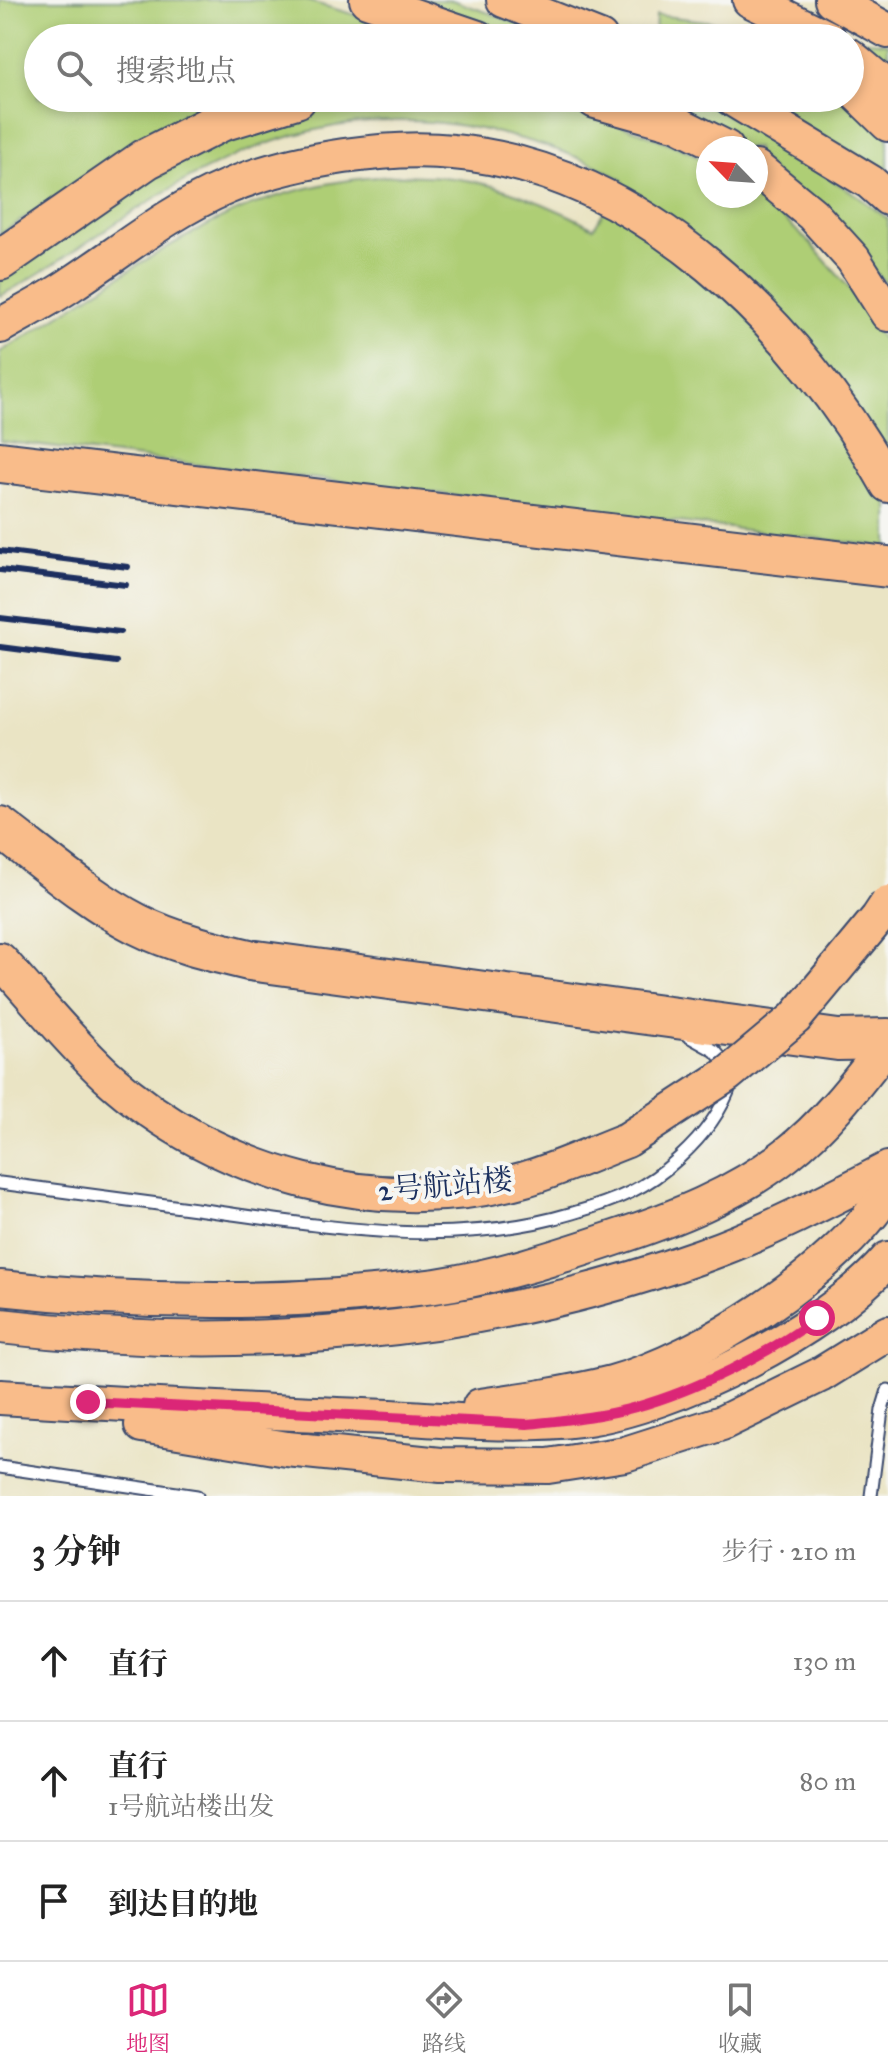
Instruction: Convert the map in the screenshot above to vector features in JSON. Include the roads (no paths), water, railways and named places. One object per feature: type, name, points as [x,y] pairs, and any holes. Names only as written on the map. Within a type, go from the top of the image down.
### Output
[{"type":"highway","points":[[0,260],[146,159],[221,121],[250,112]]},
{"type":"highway","points":[[646,112],[671,119]]},
{"type":"highway","points":[[0,462],[888,567]]},
{"type":"highway","points":[[0,827],[75,884],[136,923],[200,948],[249,960],[838,1040],[888,1041]]},
{"type":"main road","points":[[367,0],[437,24]]},
{"type":"main road","points":[[504,0],[565,24]]},
{"type":"main road","points":[[732,0],[769,24]]},
{"type":"main road","points":[[750,0],[799,24]]},
{"type":"main road","points":[[832,0],[888,31]]},
{"type":"main road","points":[[864,68],[888,88]]},
{"type":"main road","points":[[864,101],[888,124]]},
{"type":"main road","points":[[655,112],[703,136]]},
{"type":"main road","points":[[754,112],[870,182],[888,198]]},
{"type":"main road","points":[[0,326],[70,285],[171,217],[227,187],[300,163],[378,151],[453,152],[520,164],[593,190],[654,226],[719,272],[788,342],[843,412],[888,485]]},
{"type":"main road","points":[[768,178],[812,214],[853,259],[888,314]]},
{"type":"main road","points":[[627,1140],[728,1074],[795,1018],[888,903]]},
{"type":"main road","points":[[627,1140],[720,1099],[782,1053],[863,973],[888,943]]},
{"type":"main road","name":"2号航站楼","points":[[0,960],[107,1075],[156,1114],[222,1153],[269,1171],[321,1185],[364,1191],[413,1193],[476,1189],[525,1179],[627,1140]]},
{"type":"main road","points":[[0,1288],[187,1301],[315,1298],[438,1285],[565,1255],[698,1207],[747,1182],[787,1155],[832,1112],[888,1041]]},
{"type":"main road","points":[[0,1326],[129,1336],[278,1337],[440,1321],[514,1308],[567,1297],[703,1256],[775,1226],[888,1169]]},
{"type":"main road","points":[[364,1416],[443,1411],[565,1394],[615,1382],[667,1363],[758,1312],[814,1272],[888,1191]]},
{"type":"main road","points":[[0,1399],[527,1424],[583,1418],[637,1407],[697,1384],[797,1333],[837,1304],[888,1259]]},
{"type":"main road","points":[[0,1399],[287,1449],[441,1465],[548,1466],[625,1454],[722,1423],[820,1375],[888,1333]]},
{"type":"lane","points":[[631,1012],[715,1051],[724,1059],[733,1077]]},
{"type":"lane","points":[[0,1183],[372,1232],[453,1234],[521,1227],[618,1200],[650,1182],[692,1147],[712,1122],[733,1077],[763,1053],[810,1036]]},
{"type":"lane","points":[[871,1496],[882,1410],[888,1390]]},
{"type":"lane","points":[[0,1467],[197,1496]]},
{"type":"railway","points":[[0,551],[128,567]]},
{"type":"railway","points":[[0,570],[126,585]]},
{"type":"railway","points":[[0,618],[120,632]]},
{"type":"railway","points":[[0,647],[116,662]]}]
